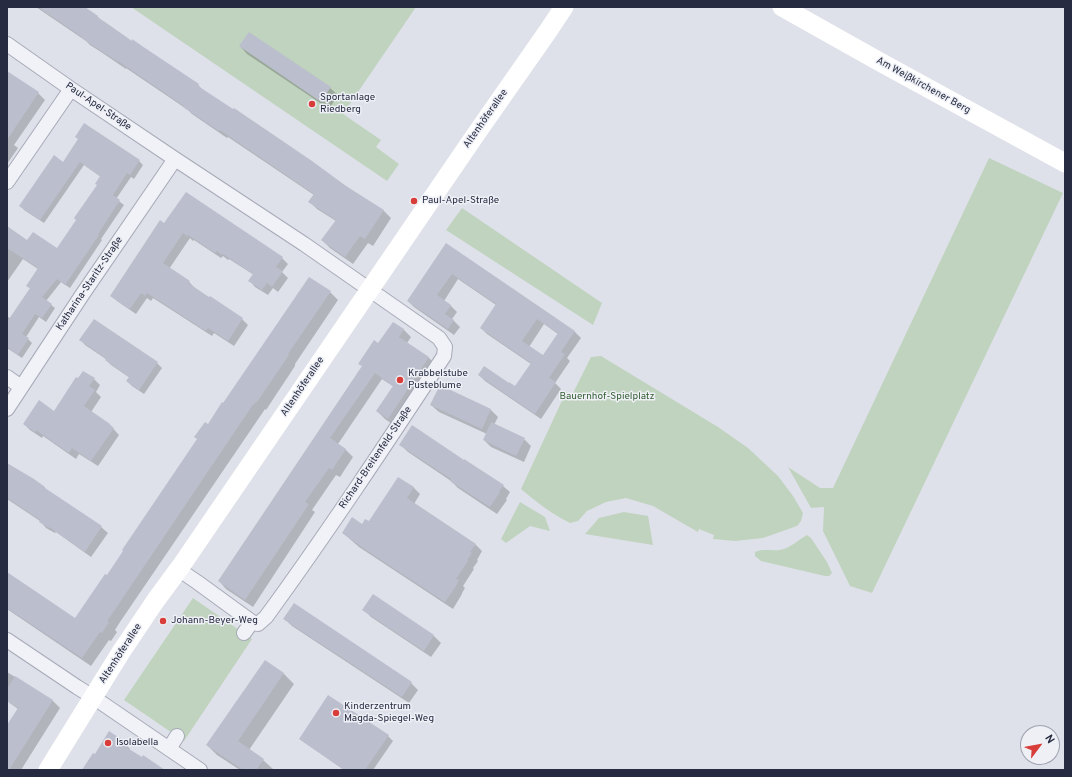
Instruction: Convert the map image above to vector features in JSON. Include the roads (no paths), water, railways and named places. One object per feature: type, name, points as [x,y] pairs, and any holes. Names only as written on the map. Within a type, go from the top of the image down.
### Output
[{"type":"street","name":"Altenhöferallee","points":[[48,770],[156,600],[178,570],[484,121],[564,7]]},
{"type":"street","name":"Am Weißkirchener Berg","points":[[782,7],[1065,163]]},
{"type":"street","name":"Paul-Apel-Straße","points":[[7,44],[176,160],[304,244],[369,290]]},
{"type":"street","points":[[7,182],[71,89]]},
{"type":"street","name":"Katharina-Staritz-Straße","points":[[7,409],[176,160]]},
{"type":"street","name":"Richard-Breitenfeld-Straße","points":[[178,570],[198,582],[251,626],[266,617],[338,515],[444,356],[445,347],[439,338],[369,290]]},
{"type":"street","points":[[7,377],[21,387]]},
{"type":"street","points":[[7,640],[200,770]]},
{"type":"street","points":[[169,749],[177,736]]},
{"type":"place","name":"Sportanlage Riedberg","points":[[312,104]]},
{"type":"place","name":"Paul-Apel-Straße","points":[[414,201]]},
{"type":"place","name":"Krabbelstube Pusteblume","points":[[400,380]]},
{"type":"place","name":"Johann-Beyer-Weg","points":[[163,621]]},
{"type":"place","name":"Kinderzentrum Magda-Spiegel-Weg","points":[[336,713]]},
{"type":"place","name":"Isolabella","points":[[108,743]]},
{"type":"park label","name":"Bauernhof-Spielplatz","points":[[607,397]]}]
